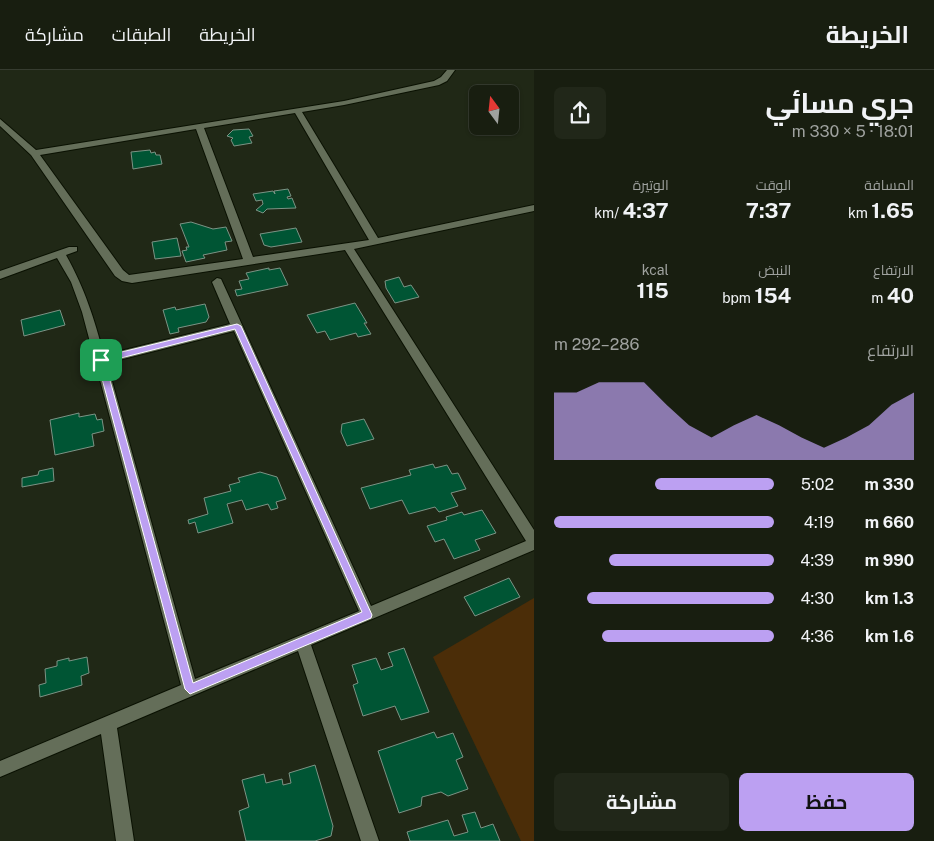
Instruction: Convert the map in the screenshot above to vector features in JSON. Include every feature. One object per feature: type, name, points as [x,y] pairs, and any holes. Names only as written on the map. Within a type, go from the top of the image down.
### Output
[{"type":"street","points":[[34,153],[344,103],[436,83],[449,75],[451,70]]},
{"type":"street","points":[[297,110],[375,242]]},
{"type":"street","points":[[0,121],[34,153],[118,273],[126,278],[138,279],[375,242],[534,208]]},
{"type":"street","points":[[198,126],[249,262]]},
{"type":"street","points":[[0,769],[368,615],[534,543],[347,246]]},
{"type":"street","points":[[0,275],[73,249]]},
{"type":"street","points":[[60,254],[82,297],[101,360],[190,689]]},
{"type":"street","points":[[217,282],[368,615]]},
{"type":"street","points":[[101,360],[237,326]]},
{"type":"street","points":[[302,642],[370,841]]},
{"type":"street","points":[[108,724],[124,841]]},
{"type":"shaded area","points":[[534,598],[534,841],[521,841],[433,657]]},
{"type":"building","points":[[249,129],[253,136],[249,137],[252,143],[234,146],[231,140],[233,138],[227,136],[233,130]]},
{"type":"building","points":[[150,150],[151,153],[155,152],[156,155],[160,155],[162,164],[133,169],[131,152]]},
{"type":"building","points":[[288,189],[291,196],[287,197],[288,199],[292,198],[296,208],[267,209],[263,213],[256,210],[263,204],[262,200],[256,201],[253,194],[273,191],[275,194],[274,191]]},
{"type":"building","points":[[191,222],[213,229],[226,227],[232,241],[225,242],[227,250],[203,255],[205,258],[186,262],[182,251],[187,250],[186,247],[189,247],[180,224]]},
{"type":"building","points":[[296,228],[302,242],[271,247],[264,245],[260,234]]},
{"type":"building","points":[[177,238],[181,256],[155,259],[152,242]]},
{"type":"building","points":[[269,268],[269,270],[280,268],[288,285],[237,296],[235,290],[242,289],[239,281],[249,279],[246,273]]},
{"type":"building","points":[[399,277],[404,287],[411,285],[419,297],[395,303],[386,288],[385,281]]},
{"type":"building","points":[[355,303],[371,334],[358,337],[356,333],[330,340],[325,331],[317,333],[307,315]]},
{"type":"building","points":[[205,304],[209,317],[206,322],[178,328],[179,332],[170,334],[163,310],[175,307],[176,310]]},
{"type":"building","points":[[60,310],[65,325],[24,336],[21,320]]},
{"type":"building","points":[[79,413],[79,417],[95,414],[97,420],[102,419],[104,431],[92,434],[94,446],[55,455],[50,420]]},
{"type":"building","points":[[364,419],[374,439],[347,446],[341,432],[342,424]]},
{"type":"building","points":[[433,464],[435,468],[447,465],[452,474],[458,473],[466,489],[451,493],[458,506],[439,512],[435,507],[409,514],[402,500],[370,509],[361,488],[411,475],[409,470]]},
{"type":"building","points":[[53,468],[54,481],[22,487],[22,478],[38,475],[39,471]]},
{"type":"building","points":[[260,472],[277,477],[286,499],[276,502],[278,508],[271,510],[268,504],[246,510],[242,500],[227,504],[233,523],[198,533],[195,522],[189,524],[188,520],[208,514],[204,498],[231,491],[229,485],[240,482],[238,478]]},
{"type":"building","points":[[482,510],[496,533],[475,540],[480,550],[454,559],[444,539],[435,542],[427,526],[447,520],[446,517],[462,512],[464,515]]},
{"type":"building","points":[[509,578],[520,597],[475,616],[464,597]]},
{"type":"building","points":[[404,648],[429,712],[401,720],[395,706],[363,716],[353,685],[358,683],[352,665],[376,658],[381,670],[393,666],[388,653]]},
{"type":"building","points":[[87,657],[89,673],[81,676],[82,685],[40,697],[39,685],[46,683],[45,669],[57,666],[57,661],[69,658],[69,661]]},
{"type":"building","points":[[434,732],[437,738],[453,733],[463,757],[456,760],[468,789],[448,796],[441,792],[422,797],[421,806],[399,813],[378,751]]},
{"type":"building","points":[[315,765],[333,826],[331,836],[315,841],[246,841],[239,811],[249,807],[242,780],[264,774],[266,783],[282,779],[283,785],[291,783],[289,773]]},
{"type":"building","points":[[475,812],[481,828],[493,824],[500,841],[410,841],[407,832],[448,820],[454,836],[468,832],[462,815]]},
{"type":"route","points":[[237,326],[368,615],[190,689],[101,360],[237,326]]}]
